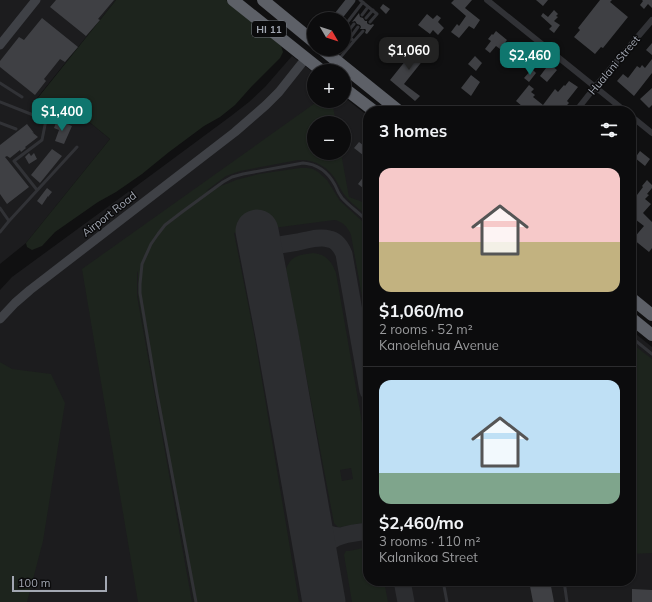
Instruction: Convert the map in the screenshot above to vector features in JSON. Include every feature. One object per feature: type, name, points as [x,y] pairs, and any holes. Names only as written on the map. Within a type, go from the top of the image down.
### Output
[{"type":"highway","name":"HI 11","points":[[233,0],[313,64]]},
{"type":"highway","name":"HI 11","points":[[264,0],[307,36]]},
{"type":"highway","points":[[330,56],[393,106]]},
{"type":"highway","points":[[351,93],[367,106]]},
{"type":"highway","points":[[636,302],[652,315]]},
{"type":"highway","points":[[636,322],[652,335]]},
{"type":"street","points":[[0,44],[36,0]]},
{"type":"street","points":[[344,12],[351,0]]},
{"type":"street","points":[[487,0],[618,106]]},
{"type":"street","name":"Hualani Street","points":[[580,106],[652,20]]},
{"type":"street","name":"Airport Road","points":[[0,318],[30,290],[253,117],[275,96],[306,58]]},
{"type":"street","points":[[636,120],[652,133]]},
{"type":"lane","points":[[349,12],[361,1],[377,14],[370,22]]},
{"type":"lane","points":[[362,15],[368,7]]},
{"type":"lane","points":[[366,18],[373,10]]},
{"type":"lane","points":[[351,27],[354,24]]},
{"type":"lane","points":[[351,37],[358,27]]},
{"type":"lane","points":[[337,62],[363,31]]},
{"type":"lane","points":[[0,83],[22,96]]},
{"type":"lane","points":[[0,102],[46,120],[42,140],[14,161],[37,190]]},
{"type":"lane","points":[[0,123],[16,129]]},
{"type":"lane","points":[[0,232],[77,147]]},
{"type":"lane","points":[[196,602],[140,293],[142,264],[151,244],[165,225],[223,182],[232,177],[252,172],[303,163],[312,164],[323,170],[331,179],[344,200],[363,217]]},
{"type":"lane","points":[[0,208],[10,222]]},
{"type":"lane","points":[[636,341],[652,354]]},
{"type":"lane","points":[[444,586],[447,602]]},
{"type":"lane","points":[[565,586],[568,602]]},
{"type":"shaded area","points":[[0,0],[116,0],[33,103],[77,112],[110,139],[26,243],[0,264]]},
{"type":"shaded area","points":[[116,0],[226,0],[281,46],[283,52],[280,58],[235,105],[220,117],[204,126],[142,174],[55,232],[42,246],[32,250],[27,247],[26,243],[110,139],[77,112],[33,104]]},
{"type":"shaded area","points":[[292,56],[307,68],[307,108],[351,108],[351,103],[363,112],[363,586],[636,586],[636,334],[652,347],[652,602],[0,602],[0,290],[12,277],[231,116],[265,87]]},
{"type":"shaded area","points":[[308,108],[333,108],[335,116],[307,116],[307,160],[342,160],[349,197],[363,202],[363,213],[345,196],[334,177],[326,168],[316,163],[304,160],[240,171],[226,176],[206,191],[236,180],[259,174],[300,168],[313,169],[327,180],[340,201],[363,222],[363,302],[351,235],[342,223],[334,220],[234,233],[255,339],[299,602],[194,602],[138,296],[138,271],[137,296],[192,602],[138,602],[82,269]]},
{"type":"shaded area","points":[[313,253],[321,255],[328,259],[336,273],[363,428],[363,523],[341,527],[338,527],[334,523],[286,269],[293,258],[300,255]],"holes":[[[351,468],[353,479],[342,481],[340,470]]]},
{"type":"shaded area","points":[[636,347],[652,359],[652,553],[636,554]]},
{"type":"shaded area","points":[[0,362],[12,369],[51,374],[65,403],[43,541],[27,602],[0,602]]},
{"type":"shaded area","points":[[363,548],[363,586],[385,586],[388,602],[352,602],[344,555],[346,551]]},
{"type":"building","points":[[56,0],[114,0],[98,19],[100,20],[86,36],[50,7]]},
{"type":"building","points":[[454,0],[472,0],[465,8],[480,20],[474,29],[469,26],[459,38],[451,32],[457,24],[459,26],[466,16],[451,3]]},
{"type":"building","points":[[536,0],[548,0],[543,6]]},
{"type":"building","points":[[600,0],[612,0],[610,2],[628,17],[603,48],[601,47],[595,54],[574,37],[580,30],[578,28]]},
{"type":"building","points":[[642,0],[652,0],[652,8],[648,4],[644,9],[640,5],[643,1]]},
{"type":"building","points":[[383,4],[390,9],[386,14],[380,8]]},
{"type":"building","points":[[554,10],[558,14],[556,16],[558,17],[554,21],[560,25],[554,33],[549,29],[552,26],[541,16],[543,13],[548,17]]},
{"type":"building","points":[[359,13],[360,17],[367,21],[368,24],[374,25],[367,34],[365,33],[366,30],[360,29],[360,25],[355,21],[352,22]]},
{"type":"building","points":[[427,14],[433,19],[437,15],[441,18],[438,22],[444,28],[438,35],[433,30],[430,34],[418,25]]},
{"type":"building","points":[[42,18],[78,47],[65,62],[60,59],[44,79],[46,81],[35,95],[0,67],[0,61],[19,37],[24,40]]},
{"type":"building","points":[[496,31],[507,40],[500,49],[496,46],[490,53],[485,49],[491,41],[488,39]]},
{"type":"building","points":[[652,43],[652,55],[646,50]]},
{"type":"building","points":[[418,45],[428,54],[404,84],[420,96],[415,101],[390,80]]},
{"type":"building","points":[[520,47],[529,56],[520,67],[516,64],[519,60],[512,56]]},
{"type":"building","points":[[475,56],[482,63],[476,71],[468,64]]},
{"type":"building","points":[[652,59],[652,73],[634,96],[617,81],[623,74],[628,78],[637,66],[640,68],[642,65],[645,68]]},
{"type":"building","points":[[549,64],[557,70],[547,82],[540,76]]},
{"type":"building","points":[[532,69],[536,73],[529,82],[524,78]]},
{"type":"building","points":[[471,75],[480,82],[471,96],[461,88]]},
{"type":"building","points":[[569,81],[578,87],[567,101],[569,103],[566,106],[522,106],[516,101],[529,85],[534,89],[531,92],[535,95],[533,97],[543,105],[555,89],[558,92],[564,85],[565,86]]},
{"type":"building","points":[[652,88],[652,105],[649,108],[640,99]]},
{"type":"building","points":[[57,120],[72,126],[64,144],[55,141],[59,130],[54,128]]},
{"type":"building","points":[[27,124],[34,133],[32,132],[38,137],[21,152],[20,150],[10,158],[7,156],[5,157],[29,187],[7,204],[0,194],[0,145]]},
{"type":"building","points":[[359,142],[363,145],[363,155],[354,148]]},
{"type":"building","points":[[52,149],[62,156],[40,183],[31,175]]},
{"type":"building","points":[[640,151],[650,159],[645,166],[636,159]]},
{"type":"building","points":[[29,153],[31,156],[34,153],[37,159],[29,164],[25,157]]},
{"type":"building","points":[[363,178],[363,188],[358,184]]},
{"type":"building","points":[[647,180],[652,185],[652,188],[647,194],[649,195],[645,199],[651,204],[643,213],[652,222],[652,248],[649,252],[636,241],[636,235],[644,226],[636,220],[636,196],[643,187],[642,186]]},
{"type":"building","points":[[47,188],[52,192],[42,205],[37,201]]},
{"type":"building","points":[[530,586],[551,586],[554,602],[533,602]]},
{"type":"building","points":[[632,589],[652,590],[652,602],[632,602]]},
{"type":"taxiway","points":[[260,249],[321,238],[332,240],[340,246],[344,254],[363,362]]},
{"type":"taxiway","points":[[308,510],[313,521],[320,529],[328,534],[340,536]]},
{"type":"taxiway","points":[[320,577],[320,559],[328,544],[339,536],[363,532]]},
{"type":"taxiway","points":[[403,586],[406,602]]},
{"type":"runway","points":[[257,231],[324,602]]}]
